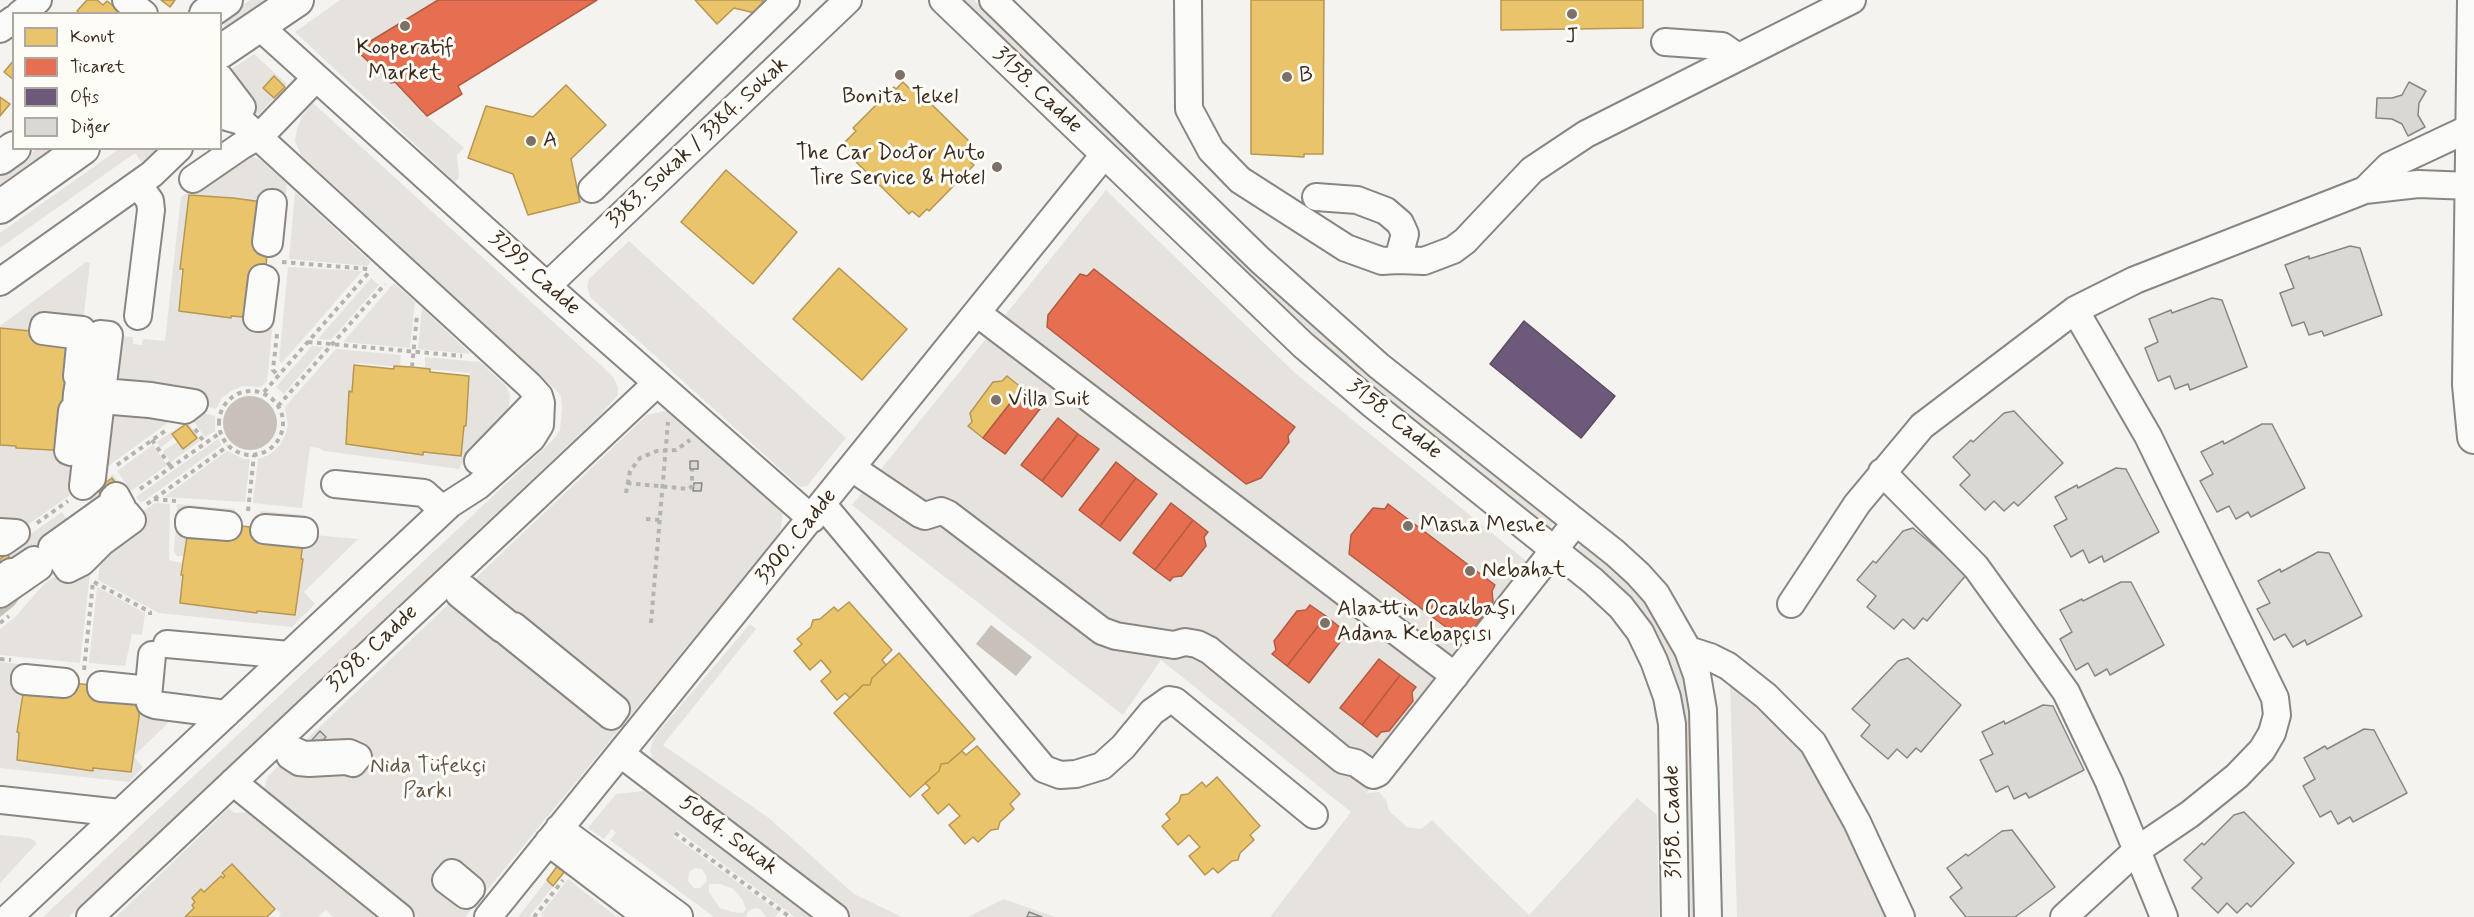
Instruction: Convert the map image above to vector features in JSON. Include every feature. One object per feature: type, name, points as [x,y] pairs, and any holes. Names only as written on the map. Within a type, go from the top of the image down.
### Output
[{"type":"main road","points":[[209,12],[226,0]]},
{"type":"main road","points":[[222,51],[297,0]]},
{"type":"main road","points":[[2474,0],[2469,385],[2474,437]]},
{"type":"main road","points":[[0,207],[80,150]]},
{"type":"street","points":[[23,12],[38,0]]},
{"type":"street","points":[[126,0],[141,12]]},
{"type":"street","points":[[592,189],[786,0]]},
{"type":"street","name":"3383. Sokak / 3384. Sokak","points":[[547,285],[848,0]]},
{"type":"street","name":"3158. Cadde","points":[[942,0],[1303,345],[1372,404],[1593,581],[1621,607],[1640,632],[1654,661],[1667,697],[1672,724],[1675,917]]},
{"type":"street","name":"3158. Cadde","points":[[993,0],[1260,260],[1379,366],[1576,522],[1638,574],[1656,594],[1688,650],[1697,675],[1703,710],[1708,917]]},
{"type":"street","points":[[1188,0],[1189,109],[1211,150],[1240,180],[1346,248],[1382,261],[1424,261],[1453,250],[1532,170],[1559,151],[1613,119],[1852,0]]},
{"type":"street","name":"3299. Cadde","points":[[259,26],[702,423],[817,512],[1044,769],[1060,775],[1076,774],[1102,766],[1123,747],[1152,712],[1169,700],[1175,701],[1314,815]]},
{"type":"street","points":[[1665,42],[1716,44],[1727,48],[1735,58]]},
{"type":"street","points":[[193,179],[241,146],[259,137],[316,78]]},
{"type":"street","points":[[222,81],[242,107],[231,102],[222,90]]},
{"type":"street","points":[[680,105],[710,131]]},
{"type":"street","points":[[9,917],[443,510],[478,486],[532,438],[542,418],[540,398],[529,385],[241,121],[222,116]]},
{"type":"street","points":[[2365,190],[2389,166],[2472,145]]},
{"type":"street","points":[[0,282],[165,164],[177,150]]},
{"type":"street","name":"3300. Cadde","points":[[477,905],[554,835],[1104,155]]},
{"type":"street","points":[[138,184],[150,201],[151,210],[138,316]]},
{"type":"street","points":[[1791,604],[1857,504],[1922,426],[2075,310],[2135,280],[2365,190],[2418,184],[2471,186]]},
{"type":"street","points":[[1316,197],[1357,201],[1386,211],[1400,223],[1405,234],[1398,261]]},
{"type":"street","points":[[2064,917],[2137,850],[2190,814],[2237,776],[2262,750],[2272,733],[2277,715],[2275,698],[2148,436],[2075,310]]},
{"type":"street","points":[[977,313],[1455,676]]},
{"type":"street","points":[[100,334],[109,335],[102,392],[151,396],[194,403],[185,410],[101,400],[92,478],[83,486],[92,408],[76,406],[79,382],[94,383],[100,334]]},
{"type":"street","name":"3298. Cadde","points":[[90,917],[232,782],[664,389]]},
{"type":"street","points":[[478,460],[540,398]]},
{"type":"street","points":[[852,468],[920,514],[925,516],[941,511],[948,514],[1102,631],[1173,645],[1185,642],[1197,644],[1209,650],[1343,760],[1356,763],[1373,775],[1378,773],[1576,522]]},
{"type":"street","points":[[1882,472],[1976,567],[2066,692],[2109,782],[2164,917]]},
{"type":"street","points":[[336,483],[421,492],[443,510]]},
{"type":"street","points":[[0,532],[16,533],[0,542]]},
{"type":"street","points":[[0,584],[9,577],[7,575],[11,572],[13,574],[34,560],[39,567],[0,594]]},
{"type":"street","points":[[226,714],[150,703],[148,698],[159,650],[289,655]]},
{"type":"street","points":[[1688,650],[1728,666],[1766,696],[1813,743],[1857,822],[1901,917]]},
{"type":"street","name":"5084. Sokak","points":[[621,754],[835,917]]},
{"type":"street","points":[[232,782],[400,917]]},
{"type":"street","points":[[1,800],[120,813]]},
{"type":"street","points":[[554,835],[647,917]]},
{"type":"street","points":[[582,860],[679,916]]},
{"type":"path","points":[[264,392],[373,267],[272,252]]},
{"type":"path","points":[[279,406],[390,279]]},
{"type":"path","points":[[412,368],[418,305]]},
{"type":"path","points":[[308,342],[465,357]]},
{"type":"path","points":[[651,623],[666,451],[664,389]]},
{"type":"path","points":[[244,391],[264,392],[279,406],[283,425],[281,435],[276,444],[266,451],[245,455],[228,446],[220,433],[218,422],[220,411],[226,401],[234,395],[244,391]]},
{"type":"path","points":[[626,493],[630,471],[640,458],[647,453],[683,446],[694,436],[702,423]]},
{"type":"path","points":[[152,440],[171,467]]},
{"type":"path","points":[[246,524],[254,455]]},
{"type":"path","points":[[627,483],[690,488],[692,470]]},
{"type":"path","points":[[646,519],[660,520]]},
{"type":"path","points":[[83,682],[96,547]]},
{"type":"path","points":[[93,581],[150,612],[150,615]]},
{"type":"path","points":[[675,833],[787,916]]},
{"type":"path","points":[[535,917],[582,860]]},
{"type":"shaded area","points":[[250,0],[269,0],[226,28],[222,21],[225,17]]},
{"type":"shaded area","points":[[340,0],[597,0],[458,86],[462,94],[427,116],[464,148],[457,155],[459,178],[455,182],[295,32]]},
{"type":"shaded area","points":[[963,0],[974,0],[1212,234],[1352,362],[1556,520],[1549,529],[1395,410],[1346,368],[1135,170]]},
{"type":"shaded area","points":[[254,54],[287,84],[285,87],[274,77],[264,88],[274,98],[259,114],[255,114],[251,113],[222,79],[222,76]]},
{"type":"shaded area","points":[[313,103],[606,370],[618,387],[618,395],[599,416],[69,917],[43,917],[553,440],[560,430],[561,397],[556,390],[301,155],[295,141],[297,129],[302,116]]},
{"type":"shaded area","points":[[36,150],[61,150],[0,193],[0,175]]},
{"type":"shaded area","points":[[118,150],[162,150],[143,165],[135,153],[0,248],[0,233]]},
{"type":"shaded area","points":[[249,155],[262,161],[287,184],[280,249],[268,248],[245,199],[220,196],[183,234],[179,310],[230,318],[265,273],[278,274],[267,381],[261,387],[242,386],[231,391],[222,398],[216,409],[194,403],[102,392],[109,335],[133,337],[133,344],[142,345],[143,339],[165,341],[181,197],[238,159]]},
{"type":"shaded area","points":[[1106,190],[1295,373],[1541,573],[1366,793],[1379,792],[1386,800],[1389,811],[1407,827],[1421,829],[1432,820],[1529,915],[1637,798],[1657,815],[1659,917],[1270,917],[1351,812],[1161,660],[1123,715],[852,505]]},
{"type":"shaded area","points":[[295,192],[371,262],[367,266],[289,259]]},
{"type":"shaded area","points":[[629,241],[846,438],[807,486],[800,487],[590,297],[587,286],[589,279]]},
{"type":"shaded area","points":[[86,262],[90,263],[82,330],[0,331],[0,326]]},
{"type":"shaded area","points":[[288,267],[362,271],[282,363],[279,361]]},
{"type":"shaded area","points":[[371,278],[379,285],[331,340],[318,339]]},
{"type":"shaded area","points":[[394,283],[415,302],[410,348],[343,342]]},
{"type":"shaded area","points":[[422,308],[471,354],[418,349]]},
{"type":"shaded area","points":[[312,346],[324,347],[284,394],[276,387]]},
{"type":"shaded area","points":[[336,349],[401,355],[400,367],[355,363],[352,392],[349,392],[347,416],[387,448],[387,451],[461,456],[470,373],[425,369],[425,357],[480,362],[505,385],[510,395],[509,406],[506,414],[469,451],[459,469],[324,451],[310,447],[302,508],[253,503],[258,459],[269,455],[279,446],[285,436],[288,425],[285,407]]},
{"type":"shaded area","points":[[250,396],[260,398],[269,404],[275,413],[277,423],[275,433],[269,442],[260,448],[250,450],[240,448],[231,442],[225,433],[223,423],[225,413],[231,404],[240,398]]},
{"type":"shaded area","points":[[101,400],[185,410],[92,478]]},
{"type":"shaded area","name":"Nida Tüfekçi Parkı","points":[[665,411],[672,412],[783,509],[781,527],[777,537],[465,917],[418,917],[270,801],[264,789],[268,776],[647,415]]},
{"type":"shaded area","points":[[198,412],[215,416],[215,431],[205,437],[191,418]]},
{"type":"shaded area","points":[[187,421],[201,440],[171,462],[163,451],[177,442],[183,449],[197,438],[187,424],[172,434],[174,437],[160,448],[157,442]]},
{"type":"shaded area","points":[[218,439],[222,445],[141,503],[136,497]]},
{"type":"shaded area","points":[[0,445],[16,446],[17,449],[71,452],[83,486],[16,533],[0,532]]},
{"type":"shaded area","points":[[153,445],[167,465],[131,491],[117,471]]},
{"type":"shaded area","points":[[227,451],[244,459],[250,459],[245,502],[164,497]]},
{"type":"shaded area","points":[[113,474],[127,493],[118,500],[111,478],[97,489],[107,503],[99,513],[86,495]]},
{"type":"shaded area","points":[[155,503],[170,504],[169,560],[182,563],[181,575],[221,609],[257,613],[300,584],[304,534],[358,539],[304,592],[315,604],[292,627],[159,613],[98,580],[102,542]]},
{"type":"shaded area","points":[[177,504],[235,509],[234,525],[184,551],[183,556],[177,556],[174,552]]},
{"type":"shaded area","points":[[260,511],[306,515],[304,531],[259,527]]},
{"type":"shaded area","points":[[62,512],[75,531],[13,574],[0,556]]},
{"type":"shaded area","points":[[1582,542],[1622,573],[1652,609],[1674,647],[1682,669],[1687,691],[1691,736],[1695,917],[1686,917],[1677,692],[1672,672],[1665,653],[1644,616],[1617,583],[1576,550]]},
{"type":"shaded area","points":[[92,556],[80,663],[0,655],[0,629],[15,617],[44,584]]},
{"type":"shaded area","points":[[29,586],[14,606],[0,617],[0,594]]},
{"type":"shaded area","points":[[97,587],[145,613],[142,635],[132,634],[125,666],[89,663]]},
{"type":"shaded area","points":[[750,624],[756,629],[663,745],[769,818],[854,894],[902,917],[849,917],[656,769],[650,750],[654,737]]},
{"type":"shaded area","points":[[991,625],[1032,657],[1016,676],[976,644]]},
{"type":"shaded area","points":[[0,662],[71,670],[70,682],[20,708],[17,760],[93,771],[93,768],[131,772],[134,742],[136,742],[137,713],[174,717],[135,755],[143,767],[129,782],[0,768]]},
{"type":"shaded area","points":[[1730,684],[1773,717],[1815,765],[1861,847],[1887,917],[1737,917]]},
{"type":"shaded area","points":[[644,791],[813,917],[795,917],[677,830],[673,836],[779,912],[775,917],[766,917],[760,909],[754,908],[748,912],[746,917],[714,917],[610,840],[616,833],[612,829],[604,839],[588,828],[616,794]],"holes":[[[695,868],[702,869],[706,875],[707,881],[700,888],[694,888],[688,881],[689,872]],[[709,884],[721,884],[733,889],[742,899],[746,909],[743,913],[720,908],[709,892]]]},
{"type":"shaded area","points":[[229,808],[234,813],[254,812],[385,917],[333,917],[326,910],[318,917],[279,917],[281,914],[232,864],[222,873],[225,876],[223,878],[221,876],[204,892],[201,889],[192,898],[195,902],[192,905],[194,908],[185,917],[116,917]]},
{"type":"shaded area","points":[[0,835],[29,838],[36,844],[0,883]]},
{"type":"shaded area","points":[[568,879],[617,917],[544,917],[541,914]]},
{"type":"shaded area","points":[[547,880],[553,886],[529,917],[518,917]]},
{"type":"shaded area","points":[[1004,899],[1055,917],[968,917]]},
{"type":"building: Konut","points":[[87,0],[97,0],[103,5],[107,1],[119,10],[118,12],[77,11]]},
{"type":"building: Konut","points":[[161,0],[175,0],[170,7]]},
{"type":"building: Konut","points":[[695,0],[763,0],[759,14],[734,8],[717,24]]},
{"type":"building: Konut","name":"B","points":[[1251,0],[1324,0],[1323,154],[1304,154],[1304,157],[1251,154]]},
{"type":"building: Konut","name":"J","points":[[1501,0],[1643,0],[1643,28],[1501,30]]},
{"type":"building: Konut","points":[[12,62],[12,78],[4,72]]},
{"type":"building: Konut","points":[[274,76],[285,87],[274,98],[263,88]]},
{"type":"building: Konut","points":[[903,82],[911,90],[914,87],[973,145],[971,147],[979,155],[971,163],[974,165],[929,211],[927,209],[919,217],[912,211],[909,214],[849,155],[852,153],[843,144],[856,131],[853,128],[894,87],[896,89]]},
{"type":"building: Konut","name":"A","points":[[566,85],[606,125],[571,159],[580,202],[528,215],[513,174],[468,158],[486,106],[533,117]]},
{"type":"building: Konut","points":[[0,97],[10,104],[0,116]]},
{"type":"building: Konut","points":[[726,170],[797,232],[753,284],[681,222]]},
{"type":"building: Konut","points":[[189,195],[271,203],[265,279],[257,318],[231,316],[231,318],[179,311],[183,269],[180,269]]},
{"type":"building: Konut","points":[[839,268],[907,329],[862,380],[793,319]]},
{"type":"building: Konut","points":[[0,328],[81,336],[68,451],[0,445]]},
{"type":"building: Konut","points":[[354,365],[394,369],[394,366],[412,367],[430,369],[430,372],[469,376],[466,426],[464,426],[461,456],[423,452],[423,455],[346,444],[349,391],[352,392]]},
{"type":"building: Konut","name":"Villa Suit","points":[[1007,376],[1022,388],[983,438],[968,426],[972,422],[970,413],[993,382],[1002,381]]},
{"type":"building: Konut","points":[[186,424],[197,438],[183,449],[172,434]]},
{"type":"building: Konut","points":[[112,478],[122,492],[107,503],[97,489]]},
{"type":"building: Konut","points":[[189,524],[234,525],[304,534],[295,615],[257,611],[257,613],[180,603],[183,575],[181,575]]},
{"type":"building: Konut","points":[[7,554],[17,568],[0,576],[0,559]]},
{"type":"building: Konut","points":[[849,602],[892,650],[882,660],[886,665],[872,678],[870,685],[863,685],[850,698],[845,693],[837,700],[821,681],[831,672],[821,660],[810,670],[794,651],[802,644],[797,639],[811,627],[813,620],[820,619],[834,607],[838,611]]},
{"type":"building: Konut","points":[[899,653],[975,739],[948,763],[941,764],[939,771],[910,797],[834,713],[863,685],[870,685],[872,678]]},
{"type":"building: Konut","points":[[25,681],[65,682],[140,691],[139,717],[131,772],[93,768],[93,771],[17,760],[19,733],[17,732]]},
{"type":"building: Konut","points":[[977,746],[1020,794],[1010,804],[1014,809],[1000,822],[998,829],[991,830],[978,842],[973,837],[965,844],[949,825],[960,816],[949,804],[938,814],[922,795],[930,788],[925,783],[939,771],[941,764],[948,763],[962,751],[966,755]]},
{"type":"building: Konut","points":[[1217,777],[1260,826],[1250,835],[1254,840],[1240,853],[1238,860],[1232,861],[1218,873],[1213,868],[1205,875],[1189,856],[1200,847],[1189,835],[1178,845],[1162,826],[1170,819],[1166,814],[1179,802],[1181,795],[1188,794],[1202,782],[1206,787]]},
{"type":"building: Konut","points":[[232,864],[275,909],[267,917],[185,917],[194,908],[192,905],[195,902],[192,898],[201,889],[204,892],[221,876],[223,878],[225,876],[222,873]]},
{"type":"building: Konut","points":[[558,865],[565,871],[553,886],[547,880]]},
{"type":"building: Ticaret","points":[[438,0],[597,0],[458,86],[462,94],[427,116],[395,82],[391,83],[356,50]]},
{"type":"building: Ticaret","points":[[1094,269],[1295,427],[1288,436],[1289,442],[1261,478],[1246,484],[1047,327],[1048,315],[1080,274],[1087,276]]},
{"type":"building: Ticaret","points":[[1022,388],[1043,405],[1005,454],[983,438]]},
{"type":"building: Ticaret","points":[[1058,418],[1078,434],[1042,481],[1021,465]]},
{"type":"building: Ticaret","points":[[1078,434],[1099,449],[1062,497],[1042,481]]},
{"type":"building: Ticaret","points":[[1116,462],[1136,478],[1100,526],[1079,510]]},
{"type":"building: Ticaret","points":[[1136,478],[1157,494],[1120,541],[1100,526]]},
{"type":"building: Ticaret","points":[[1171,503],[1193,520],[1155,570],[1133,553]]},
{"type":"building: Ticaret","points":[[1388,504],[1495,585],[1492,591],[1493,602],[1472,631],[1459,637],[1349,554],[1351,535],[1373,508],[1385,509]]},
{"type":"building: Ticaret","points":[[1193,520],[1208,532],[1204,537],[1206,546],[1182,576],[1173,577],[1170,581],[1155,570]]},
{"type":"building: Ticaret","points":[[1310,605],[1326,616],[1287,666],[1272,654],[1276,650],[1274,641],[1297,611],[1306,610]]},
{"type":"building: Ticaret","points":[[1326,616],[1347,633],[1309,683],[1287,666]]},
{"type":"building: Ticaret","points":[[1379,659],[1400,675],[1362,725],[1340,708]]},
{"type":"building: Ticaret","points":[[1400,675],[1416,687],[1412,692],[1413,701],[1389,731],[1381,732],[1377,737],[1362,725]]},
{"type":"building: Ofis","points":[[1524,321],[1615,396],[1581,438],[1490,364]]},
{"type":"building: Diğer","points":[[2409,82],[2426,91],[2419,103],[2418,115],[2425,127],[2408,136],[2402,124],[2392,119],[2376,118],[2377,98],[2402,95]]},
{"type":"building: Diğer","points":[[2350,246],[2360,248],[2382,315],[2324,336],[2322,331],[2309,335],[2304,322],[2292,326],[2280,293],[2294,288],[2285,265],[2309,256],[2309,259]]},
{"type":"building: Diğer","points":[[2212,298],[2222,300],[2247,367],[2190,390],[2188,384],[2175,389],[2170,376],[2158,381],[2145,348],[2158,342],[2149,319]]},
{"type":"building: Diğer","points":[[2014,411],[2063,463],[2018,506],[2014,502],[2004,511],[1994,501],[1985,510],[1960,485],[1970,475],[1953,457],[2004,413]]},
{"type":"building: Diğer","points":[[2262,424],[2272,424],[2305,488],[2251,517],[2248,512],[2236,519],[2229,506],[2217,512],[2200,481],[2213,474],[2201,452],[2223,441],[2224,444]]},
{"type":"building: Diğer","points":[[690,461],[698,461],[698,469],[690,469]]},
{"type":"building: Diğer","points":[[2116,468],[2126,469],[2159,532],[2104,562],[2102,556],[2089,563],[2083,550],[2071,557],[2054,526],[2067,519],[2055,497]]},
{"type":"building: Diğer","points":[[694,483],[702,483],[701,491],[693,491]]},
{"type":"building: Diğer","points":[[1913,528],[1967,574],[1927,621],[1923,618],[1914,629],[1903,619],[1894,629],[1867,607],[1876,596],[1857,580],[1873,561],[1876,563],[1903,531]]},
{"type":"building: Diğer","points":[[2318,552],[2329,553],[2362,616],[2307,645],[2305,640],[2293,647],[2285,634],[2274,640],[2257,609],[2270,603],[2258,581],[2280,569],[2281,572]]},
{"type":"building: Diğer","points":[[2121,582],[2131,582],[2164,645],[2110,675],[2107,669],[2095,676],[2088,663],[2076,670],[2060,639],[2072,632],[2060,610]]},
{"type":"building: Diğer","points":[[1908,658],[1961,705],[1921,752],[1916,748],[1907,758],[1897,749],[1888,759],[1861,736],[1870,725],[1852,709],[1898,661]]},
{"type":"building: Diğer","points":[[2043,705],[2053,706],[2084,770],[2029,798],[2026,793],[2014,799],[2008,786],[1996,792],[1980,760],[1993,754],[1982,732],[2004,721],[2005,724]]},
{"type":"building: Diğer","points":[[2364,729],[2374,730],[2407,793],[2353,822],[2350,817],[2338,824],[2331,811],[2320,817],[2303,786],[2315,779],[2304,758],[2325,746],[2327,749]]},
{"type":"building: Diğer","points":[[320,731],[326,737],[317,746],[311,741]]},
{"type":"building: Diğer","points":[[2244,812],[2294,863],[2251,907],[2247,903],[2237,913],[2227,903],[2218,913],[2192,888],[2202,878],[2184,860],[2202,843],[2204,845],[2234,815]]},
{"type":"building: Diğer","points":[[2012,830],[2055,887],[2015,917],[1966,917],[1950,897],[1962,888],[1947,868],[2002,831]]},
{"type":"building: Diğer","points":[[1029,912],[1042,917],[1027,917]]},
{"type":"place","name":"J","points":[[1572,14]]},
{"type":"place","name":"Kooperatif Market","points":[[405,26]]},
{"type":"place","name":"Bonita Tekel","points":[[900,75]]},
{"type":"place","name":"B","points":[[1287,77]]},
{"type":"place","name":"A","points":[[531,141]]},
{"type":"place","name":"The Car Doctor Auto Tire Service & Hotel","points":[[997,167]]},
{"type":"place","name":"Villa Suit","points":[[996,400]]},
{"type":"place","name":"Masha Meshe","points":[[1408,526]]},
{"type":"place","name":"Nebahat","points":[[1470,571]]},
{"type":"place","name":"Alaattin Ocakbaşı Adana Kebapçısı","points":[[1325,623]]}]
